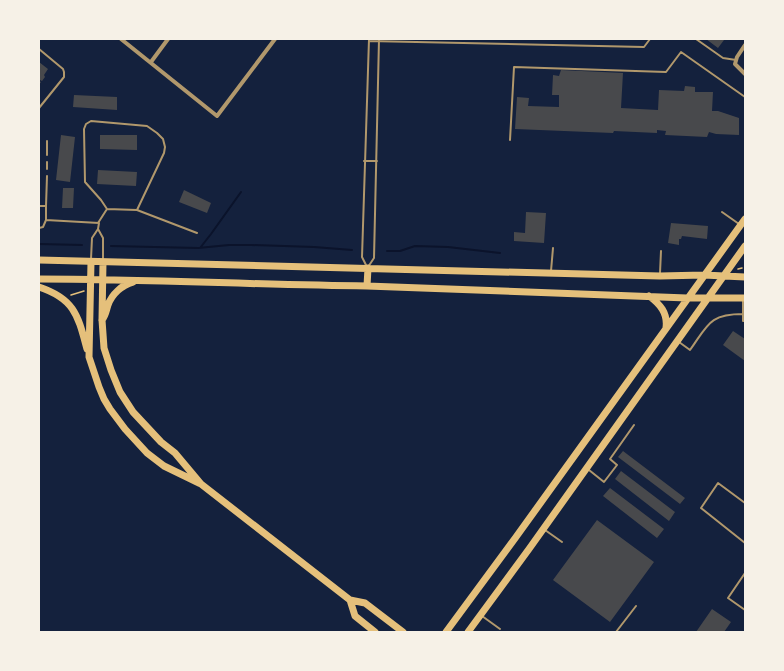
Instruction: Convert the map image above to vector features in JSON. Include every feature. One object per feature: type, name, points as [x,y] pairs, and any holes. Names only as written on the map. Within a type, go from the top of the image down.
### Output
[{"type":"main road","points":[[446,632],[745,219]]},
{"type":"main road","points":[[468,632],[745,246]]},
{"type":"main road","points":[[39,260],[745,277]]},
{"type":"main road","points":[[89,357],[91,262]]},
{"type":"main road","points":[[103,262],[102,320],[104,348],[120,392],[133,412],[161,442],[175,453],[201,484]]},
{"type":"main road","points":[[367,286],[368,268]]},
{"type":"main road","points":[[39,279],[367,286],[687,298],[744,298]]},
{"type":"main road","points":[[102,320],[107,313],[110,302],[120,288],[124,284],[139,280]]},
{"type":"main road","points":[[39,287],[60,297],[73,309],[81,329],[98,387],[104,399],[116,419],[147,453],[164,466],[201,484],[350,600],[365,603],[403,632]]},
{"type":"main road","points":[[649,296],[658,303],[663,310],[667,322],[666,328]]},
{"type":"main road","points":[[350,600],[355,616],[375,632]]},
{"type":"street","points":[[121,39],[217,116],[275,39]]},
{"type":"street","points":[[151,62],[168,39]]},
{"type":"street","points":[[745,45],[737,57],[736,62],[745,74]]},
{"type":"lane","points":[[368,268],[362,256],[369,40],[644,47],[650,39]]},
{"type":"lane","points":[[696,39],[723,58],[736,62]]},
{"type":"lane","points":[[368,268],[374,258],[379,40]]},
{"type":"lane","points":[[39,50],[63,69],[64,72],[64,77],[39,108]]},
{"type":"lane","points":[[510,140],[514,68],[666,72],[681,52],[745,97]]},
{"type":"lane","points":[[107,209],[85,182],[84,129],[86,124],[92,121],[147,126],[163,139],[165,147],[164,153],[136,210]]},
{"type":"lane","points":[[47,141],[47,155]]},
{"type":"lane","points":[[364,160],[377,161]]},
{"type":"lane","points":[[47,162],[47,170]]},
{"type":"lane","points":[[39,228],[43,227],[46,220],[47,176]]},
{"type":"lane","points":[[39,206],[46,206]]},
{"type":"lane","points":[[107,209],[136,210],[198,233]]},
{"type":"lane","points":[[103,262],[103,238],[98,229],[98,223],[107,209]]},
{"type":"lane","points":[[722,212],[740,225]]},
{"type":"lane","points":[[46,220],[98,223]]},
{"type":"lane","points":[[91,262],[92,238],[98,229]]},
{"type":"lane","points":[[551,273],[553,248]]},
{"type":"lane","points":[[660,276],[661,251]]},
{"type":"lane","points":[[744,298],[743,321],[745,321]]},
{"type":"lane","points":[[677,341],[690,350],[712,321],[725,314],[743,314]]},
{"type":"lane","points":[[586,468],[604,482],[617,465],[610,458],[634,425]]},
{"type":"lane","points":[[745,504],[718,484],[701,508],[745,543]]},
{"type":"lane","points":[[543,528],[562,542]]},
{"type":"lane","points":[[745,573],[728,598],[745,610]]},
{"type":"lane","points":[[616,632],[636,606]]},
{"type":"lane","points":[[481,615],[500,629]]},
{"type":"path","points":[[738,269],[742,268]]},
{"type":"path","points":[[70,295],[85,290]]},
{"type":"building","points":[[706,39],[722,39],[724,40],[718,48]]},
{"type":"building","points":[[39,62],[48,69],[42,81],[39,81]]},
{"type":"building","points":[[561,70],[623,73],[621,108],[658,110],[659,90],[684,91],[685,86],[695,87],[695,92],[713,92],[712,111],[718,111],[739,118],[739,135],[716,134],[709,132],[707,137],[665,135],[666,131],[657,130],[657,133],[614,131],[613,133],[515,129],[517,97],[529,98],[528,106],[559,107],[559,95],[552,95],[553,75],[559,76]]},
{"type":"building","points":[[74,95],[117,97],[117,110],[73,107]]},
{"type":"building","points":[[61,135],[75,137],[70,182],[56,180]]},
{"type":"building","points":[[100,135],[137,135],[137,150],[100,149]]},
{"type":"building","points":[[98,170],[137,172],[136,186],[97,184]]},
{"type":"building","points":[[63,188],[74,188],[73,208],[62,208]]},
{"type":"building","points":[[184,190],[211,203],[207,213],[179,202]]},
{"type":"building","points":[[526,212],[546,213],[544,243],[514,241],[514,232],[525,233]]},
{"type":"building","points":[[671,223],[708,226],[707,239],[682,236],[681,239],[679,239],[679,245],[668,243]]},
{"type":"building","points":[[733,331],[745,339],[745,361],[723,345]]},
{"type":"building","points":[[623,451],[685,498],[680,504],[618,457]]},
{"type":"building","points":[[621,471],[675,512],[669,521],[615,479]]},
{"type":"building","points":[[610,488],[664,529],[657,538],[603,496]]},
{"type":"building","points":[[597,520],[654,562],[610,622],[553,580]]},
{"type":"building","points":[[712,609],[731,622],[724,632],[696,632]]},
{"type":"waterway","points":[[200,248],[241,192]]},
{"type":"waterway","points":[[39,244],[82,245]]},
{"type":"waterway","points":[[111,246],[198,248],[229,245],[251,245],[352,250]]},
{"type":"waterway","points":[[387,251],[400,251],[415,246],[448,247],[500,253]]}]
